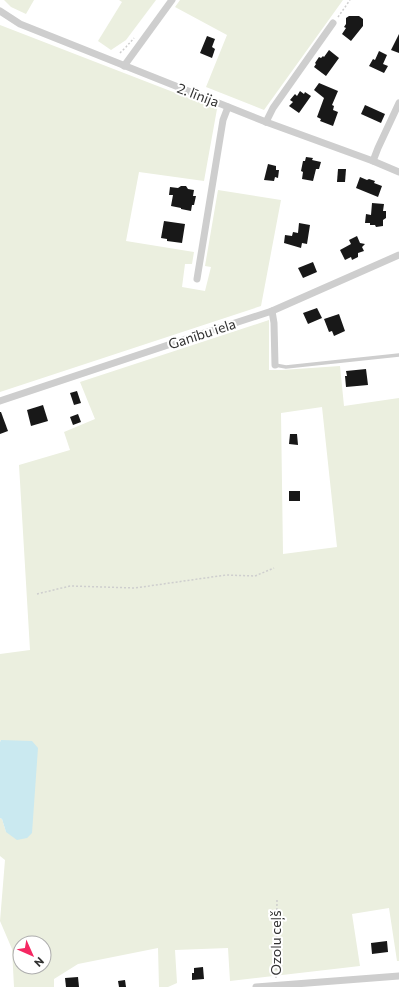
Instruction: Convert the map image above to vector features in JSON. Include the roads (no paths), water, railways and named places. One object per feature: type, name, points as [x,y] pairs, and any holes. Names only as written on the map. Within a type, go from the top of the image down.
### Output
[{"type":"street","points":[[124,66],[172,0]]},
{"type":"street","name":"2. līnija","points":[[0,11],[20,24],[124,66],[399,172]]},
{"type":"street","points":[[266,122],[273,108],[334,23]]},
{"type":"street","points":[[373,161],[399,103]]},
{"type":"street","points":[[197,279],[223,120],[228,107]]},
{"type":"street","name":"Ganību iela","points":[[0,401],[272,311],[399,255]]},
{"type":"street","points":[[272,311],[274,323],[275,365]]},
{"type":"street","points":[[256,987],[399,976]]},
{"type":"lane","points":[[275,365],[286,367],[399,355]]},
{"type":"water","points":[[1,740],[32,741],[38,748],[32,833],[27,838],[17,840],[6,832],[2,819],[0,818]]}]
